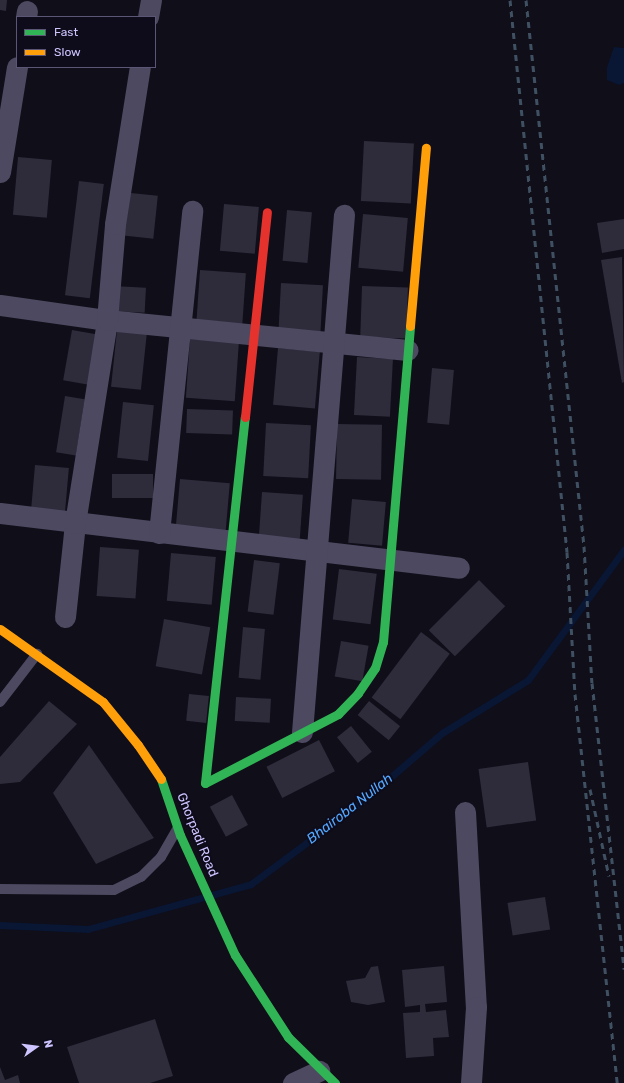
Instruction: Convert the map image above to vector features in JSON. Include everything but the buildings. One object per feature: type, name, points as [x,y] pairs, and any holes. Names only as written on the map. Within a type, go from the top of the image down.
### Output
[{"type":"street","points":[[148,16],[151,0]]},
{"type":"street","points":[[0,172],[17,68]]},
{"type":"street","points":[[65,617],[75,523],[107,320],[115,224],[140,68]]},
{"type":"street","points":[[267,212],[205,783],[338,714],[358,693],[375,668],[383,642],[426,148]]},
{"type":"street","points":[[159,533],[192,211]]},
{"type":"street","points":[[302,732],[335,342],[344,215]]},
{"type":"street","points":[[0,305],[107,320],[254,333],[408,350]]},
{"type":"street","points":[[0,513],[231,542],[459,568]]},
{"type":"street","name":"Ghorpadi Road","points":[[0,629],[103,702],[133,739],[161,780],[179,832],[235,954],[288,1037],[327,1077]]},
{"type":"street","points":[[465,812],[476,1008],[471,1083]]},
{"type":"street","points":[[292,1083],[327,1077]]},
{"type":"lane","points":[[0,702],[37,654]]},
{"type":"lane","points":[[0,889],[114,890],[141,877],[161,857],[179,832]]},
{"type":"water","points":[[614,47],[624,48],[624,83],[619,85],[607,80],[607,67]]},
{"type":"waterway","name":"Bhairoba Nullah","points":[[0,925],[88,929],[251,884],[364,800],[442,733],[528,680],[624,550]]},
{"type":"railway","points":[[510,0],[567,552],[575,694],[617,1083]]},
{"type":"railway","points":[[526,0],[584,546],[592,683],[624,969]]},
{"type":"railway","points":[[590,789],[609,876]]},
{"type":"traffic: fast","points":[[205,783],[338,714],[358,693],[375,668],[383,642],[410,326]]},
{"type":"traffic: fast","points":[[205,783],[245,417]]},
{"type":"traffic: fast","points":[[161,779],[180,835],[235,955],[288,1037],[335,1083]]},
{"type":"traffic: slow","points":[[410,326],[426,148]]},
{"type":"traffic: slow","points":[[0,629],[103,702],[138,745],[161,779]]},
{"type":"traffic: jam","points":[[245,417],[267,212]]}]
